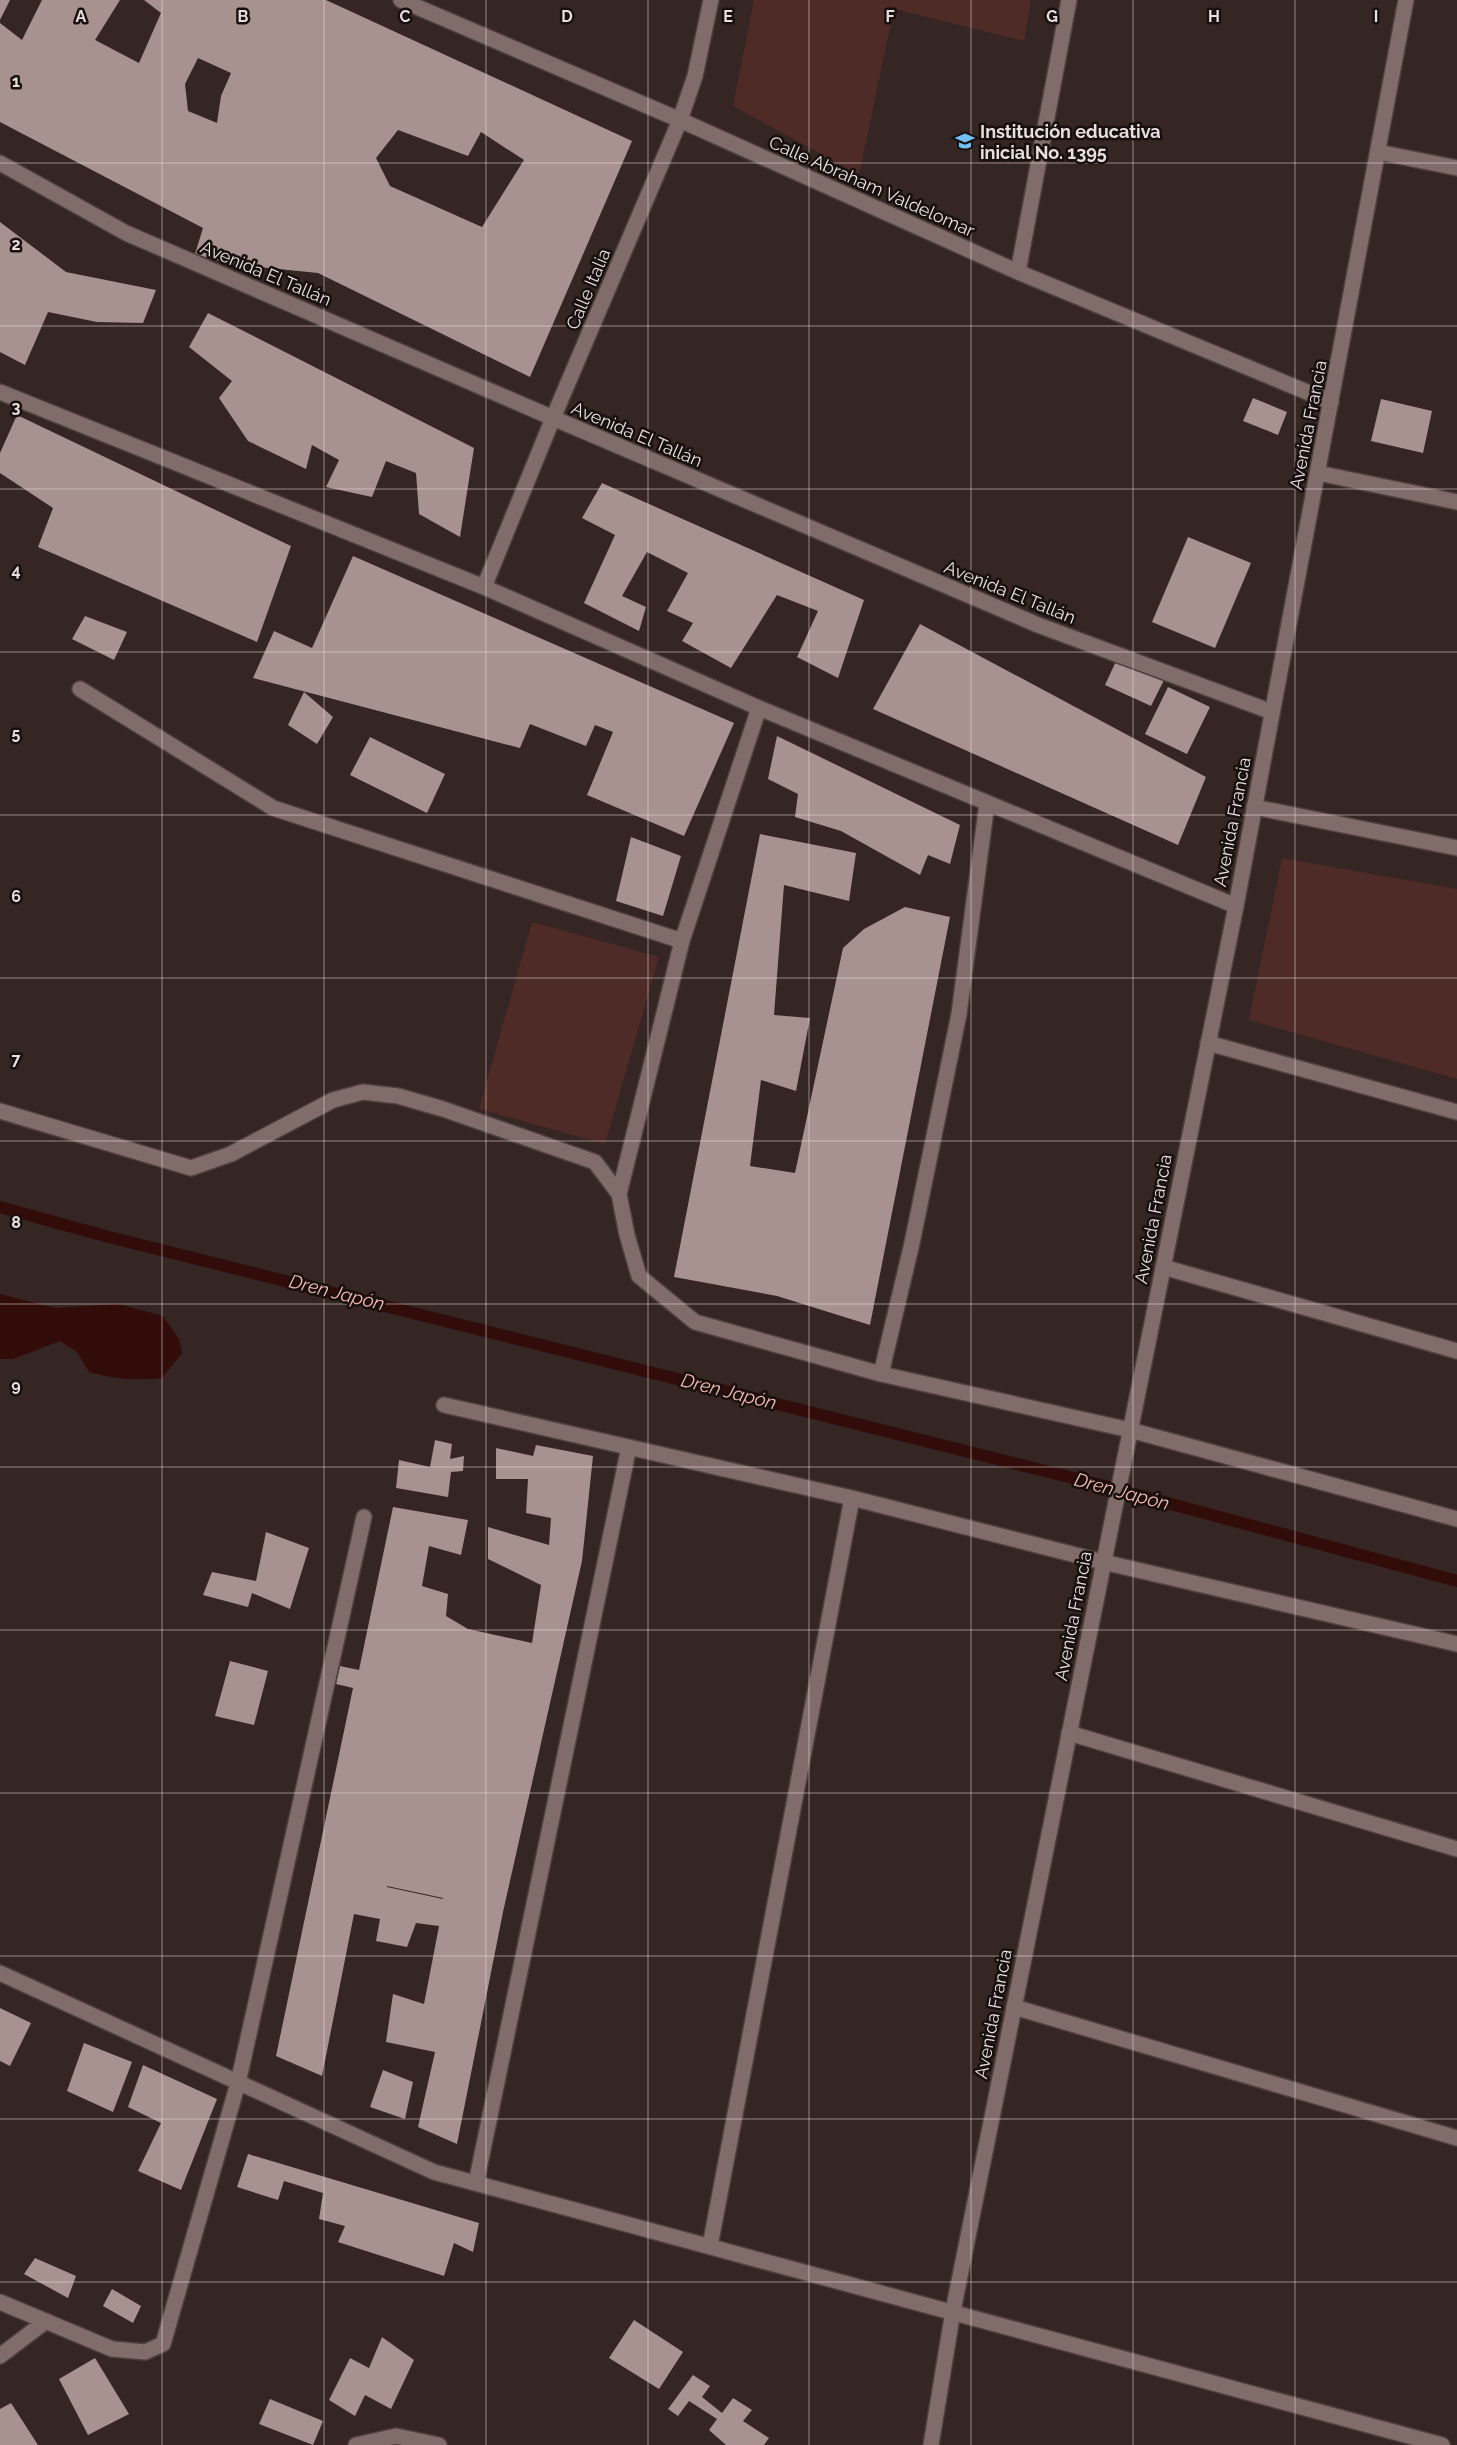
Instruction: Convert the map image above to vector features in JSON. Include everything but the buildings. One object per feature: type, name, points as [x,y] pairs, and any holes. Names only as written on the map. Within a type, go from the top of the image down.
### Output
[{"type":"street","name":"Calle Abraham Valdelomar","points":[[401,0],[680,120],[1018,272],[1331,402]]},
{"type":"street","name":"Calle Italia","points":[[484,587],[553,418],[680,120],[695,76],[711,0]]},
{"type":"street","points":[[1018,272],[1069,0]]},
{"type":"street","name":"Avenida Francia","points":[[931,2445],[953,2311],[1236,906],[1406,0]]},
{"type":"street","points":[[1378,152],[1457,168]]},
{"type":"street","name":"Avenida El Tallán","points":[[0,163],[126,233],[553,418],[1038,625],[1272,712]]},
{"type":"street","points":[[0,392],[484,587],[759,708],[1236,906]]},
{"type":"street","points":[[1318,473],[1457,502]]},
{"type":"street","points":[[80,689],[273,808],[682,941]]},
{"type":"street","points":[[759,708],[682,941],[619,1194],[626,1234],[640,1276],[695,1322],[881,1374],[1130,1430],[1457,1519]]},
{"type":"street","points":[[881,1374],[912,1243],[959,1014],[988,803]]},
{"type":"street","points":[[1254,807],[1457,848]]},
{"type":"street","points":[[1208,1043],[1457,1112]]},
{"type":"street","points":[[0,1111],[191,1168],[231,1154],[333,1100],[363,1092],[398,1096],[443,1109],[595,1162],[619,1194]]},
{"type":"street","points":[[1162,1267],[1457,1351]]},
{"type":"street","points":[[444,1404],[852,1498],[1104,1562],[1457,1644]]},
{"type":"street","points":[[476,2183],[629,1447]]},
{"type":"street","points":[[710,2246],[852,1498]]},
{"type":"street","points":[[0,2302],[112,2348],[145,2352],[163,2344],[238,2083],[364,1517]]},
{"type":"street","points":[[1069,1733],[1457,1849]]},
{"type":"street","points":[[0,1973],[434,2172],[953,2311],[1442,2445]]},
{"type":"street","points":[[1014,2007],[1457,2138]]},
{"type":"street","points":[[0,2356],[46,2321]]},
{"type":"street","points":[[356,2445],[396,2436],[439,2445]]},
{"type":"shaded area","points":[[754,0],[1031,0],[1024,41],[894,9],[859,175],[733,106]]},
{"type":"shaded area","points":[[1282,858],[1457,889],[1457,1079],[1249,1020]]},
{"type":"shaded area","points":[[532,922],[659,957],[605,1144],[479,1109]]},
{"type":"shaded area","points":[[0,1294],[55,1308],[119,1304],[163,1316],[179,1339],[182,1353],[162,1378],[143,1379],[116,1378],[89,1372],[77,1352],[60,1341],[13,1359],[0,1359]]},
{"type":"waterway","name":"Dren Japón","points":[[0,1207],[105,1236],[1101,1485],[1457,1581]]},
{"type":"place","name":"Institución educativa inicial No. 1395","points":[[965,141]]}]
